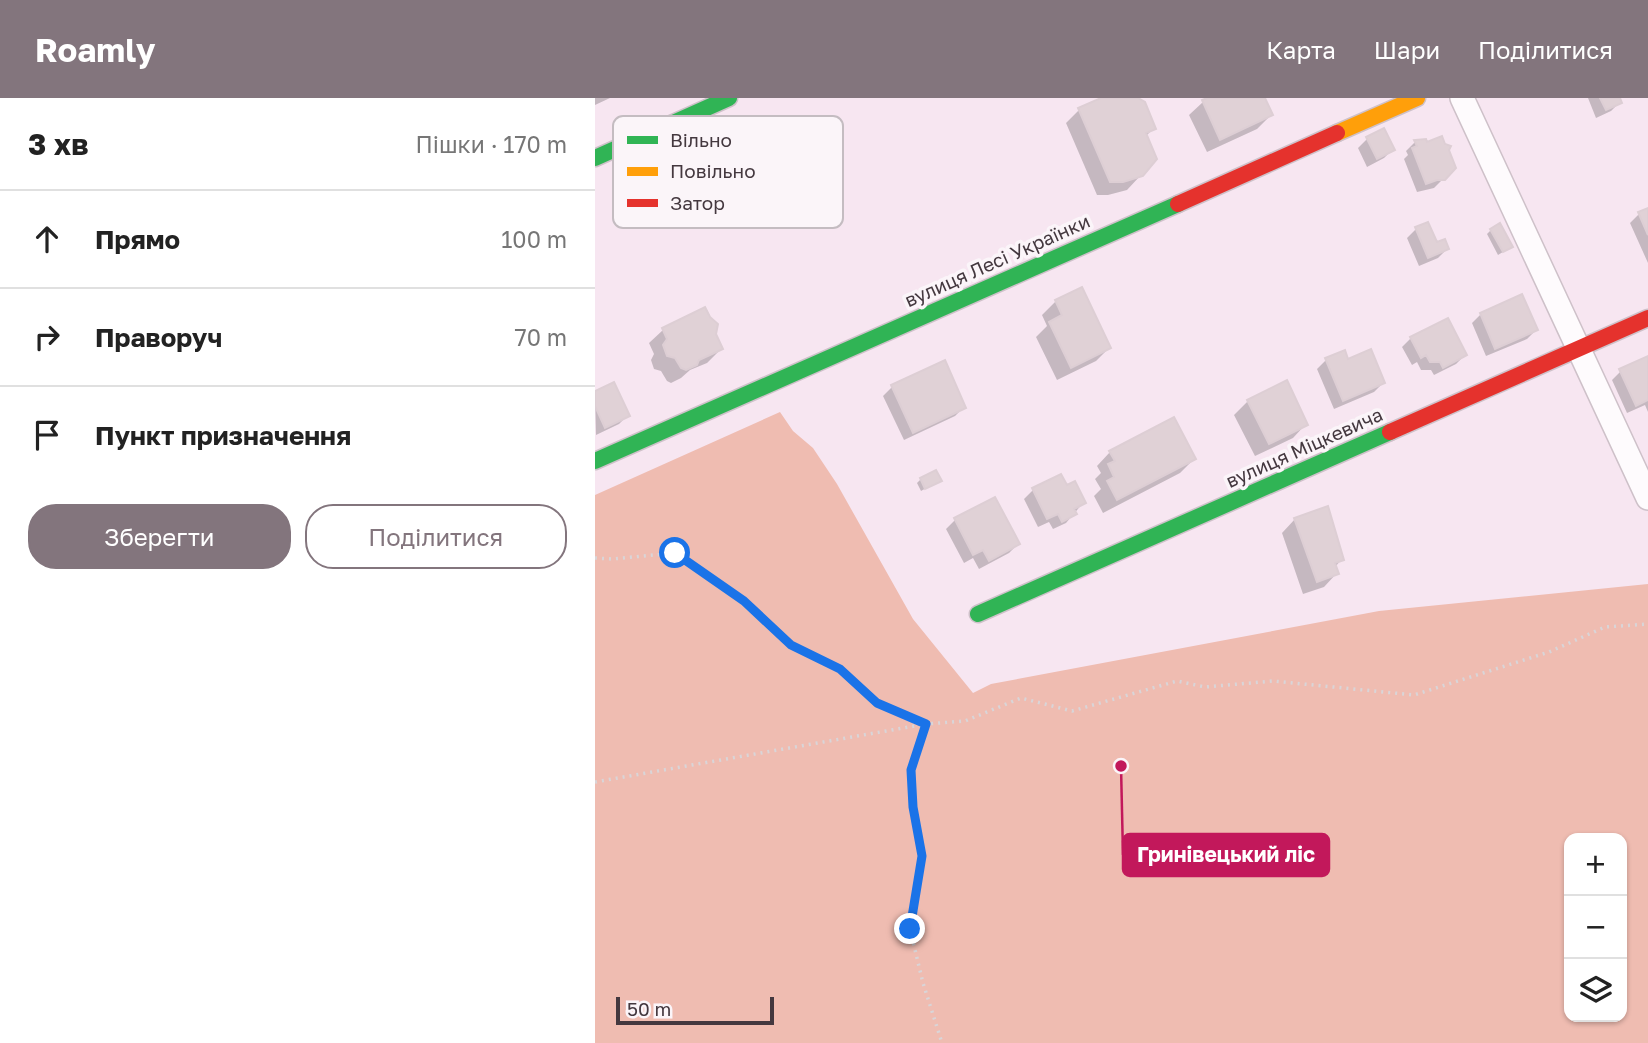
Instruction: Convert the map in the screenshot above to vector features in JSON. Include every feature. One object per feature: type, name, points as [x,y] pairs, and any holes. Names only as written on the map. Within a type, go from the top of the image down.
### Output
[{"type":"street","points":[[689,116],[729,98]]},
{"type":"street","name":"вулиця Лесі Українки","points":[[595,461],[1417,98]]},
{"type":"street","points":[[1462,98],[1648,498]]},
{"type":"street","points":[[595,158],[613,150]]},
{"type":"street","name":"вулиця Міцкевича","points":[[978,614],[1648,318]]},
{"type":"path","points":[[595,558],[675,553],[744,601],[791,645],[840,669],[877,703],[926,724]]},
{"type":"path","points":[[595,782],[926,724],[965,722],[1021,698],[1072,710],[1177,681],[1205,687],[1273,681],[1414,695],[1549,652],[1605,627],[1648,624]]},
{"type":"path","points":[[926,724],[911,770],[913,807],[922,856],[910,929],[942,1043]]},
{"type":"shaded area","points":[[780,412],[793,431],[813,448],[837,484],[913,619],[973,693],[991,684],[1379,611],[1648,584],[1648,1043],[595,1043],[595,495]]},
{"type":"building","points":[[1101,98],[1138,98],[1145,102],[1156,129],[1146,133],[1157,159],[1143,176],[1123,182],[1110,182],[1078,108]]},
{"type":"building","points":[[1265,98],[1273,115],[1220,140],[1202,100]]},
{"type":"building","points":[[1600,98],[1620,98],[1622,103],[1606,110]]},
{"type":"building","points":[[1384,128],[1395,150],[1377,159],[1366,137]]},
{"type":"building","points":[[1442,136],[1445,144],[1451,146],[1449,150],[1456,168],[1445,180],[1426,184],[1412,148],[1417,146],[1414,140],[1426,139],[1427,142]]},
{"type":"building","points":[[1648,208],[1648,235],[1638,212]]},
{"type":"building","points":[[1428,222],[1437,242],[1445,239],[1449,249],[1428,258],[1415,227]]},
{"type":"building","points":[[1500,223],[1513,247],[1503,252],[1490,229]]},
{"type":"building","points":[[1082,287],[1111,348],[1071,368],[1049,322],[1062,315],[1055,300]]},
{"type":"building","points":[[1522,294],[1538,330],[1495,349],[1480,313]]},
{"type":"building","points":[[705,307],[710,317],[718,324],[716,334],[723,349],[699,360],[697,365],[686,370],[681,368],[675,358],[667,356],[663,345],[667,339],[662,328]]},
{"type":"building","points":[[1448,318],[1467,355],[1443,368],[1440,362],[1430,362],[1426,355],[1421,358],[1410,337]]},
{"type":"building","points":[[1371,349],[1385,383],[1343,401],[1325,358],[1345,350],[1348,359]]},
{"type":"building","points":[[1648,356],[1648,400],[1636,406],[1619,369]]},
{"type":"building","points":[[945,360],[966,408],[913,433],[891,385]]},
{"type":"building","points":[[1287,380],[1308,425],[1269,444],[1247,400]]},
{"type":"building","points":[[614,382],[630,416],[605,428],[595,406],[595,391]]},
{"type":"building","points":[[1174,417],[1196,459],[1117,500],[1107,481],[1114,477],[1108,464],[1115,461],[1109,451]]},
{"type":"building","points":[[936,470],[942,481],[925,489],[920,478]]},
{"type":"building","points":[[1061,474],[1067,485],[1075,481],[1086,503],[1074,509],[1077,514],[1062,522],[1058,514],[1047,519],[1032,488]]},
{"type":"building","points":[[995,497],[1020,544],[989,561],[983,550],[973,555],[954,518]]},
{"type":"building","points":[[1328,506],[1344,560],[1335,563],[1339,574],[1317,582],[1294,518]]},
{"type":"traffic: fast","points":[[689,116],[729,98]]},
{"type":"traffic: fast","points":[[595,158],[613,150]]},
{"type":"traffic: fast","points":[[595,461],[1178,204]]},
{"type":"traffic: fast","points":[[978,614],[1390,432]]},
{"type":"traffic: slow","points":[[1337,133],[1417,98]]},
{"type":"traffic: jam","points":[[1178,204],[1337,133]]},
{"type":"traffic: jam","points":[[1390,432],[1648,318]]},
{"type":"place","name":"Гринівецький ліс","points":[[1121,766]]},
{"type":"route","points":[[675,553],[744,601],[791,645],[840,669],[877,703],[926,724],[911,770],[913,807],[922,856],[910,929]]}]
